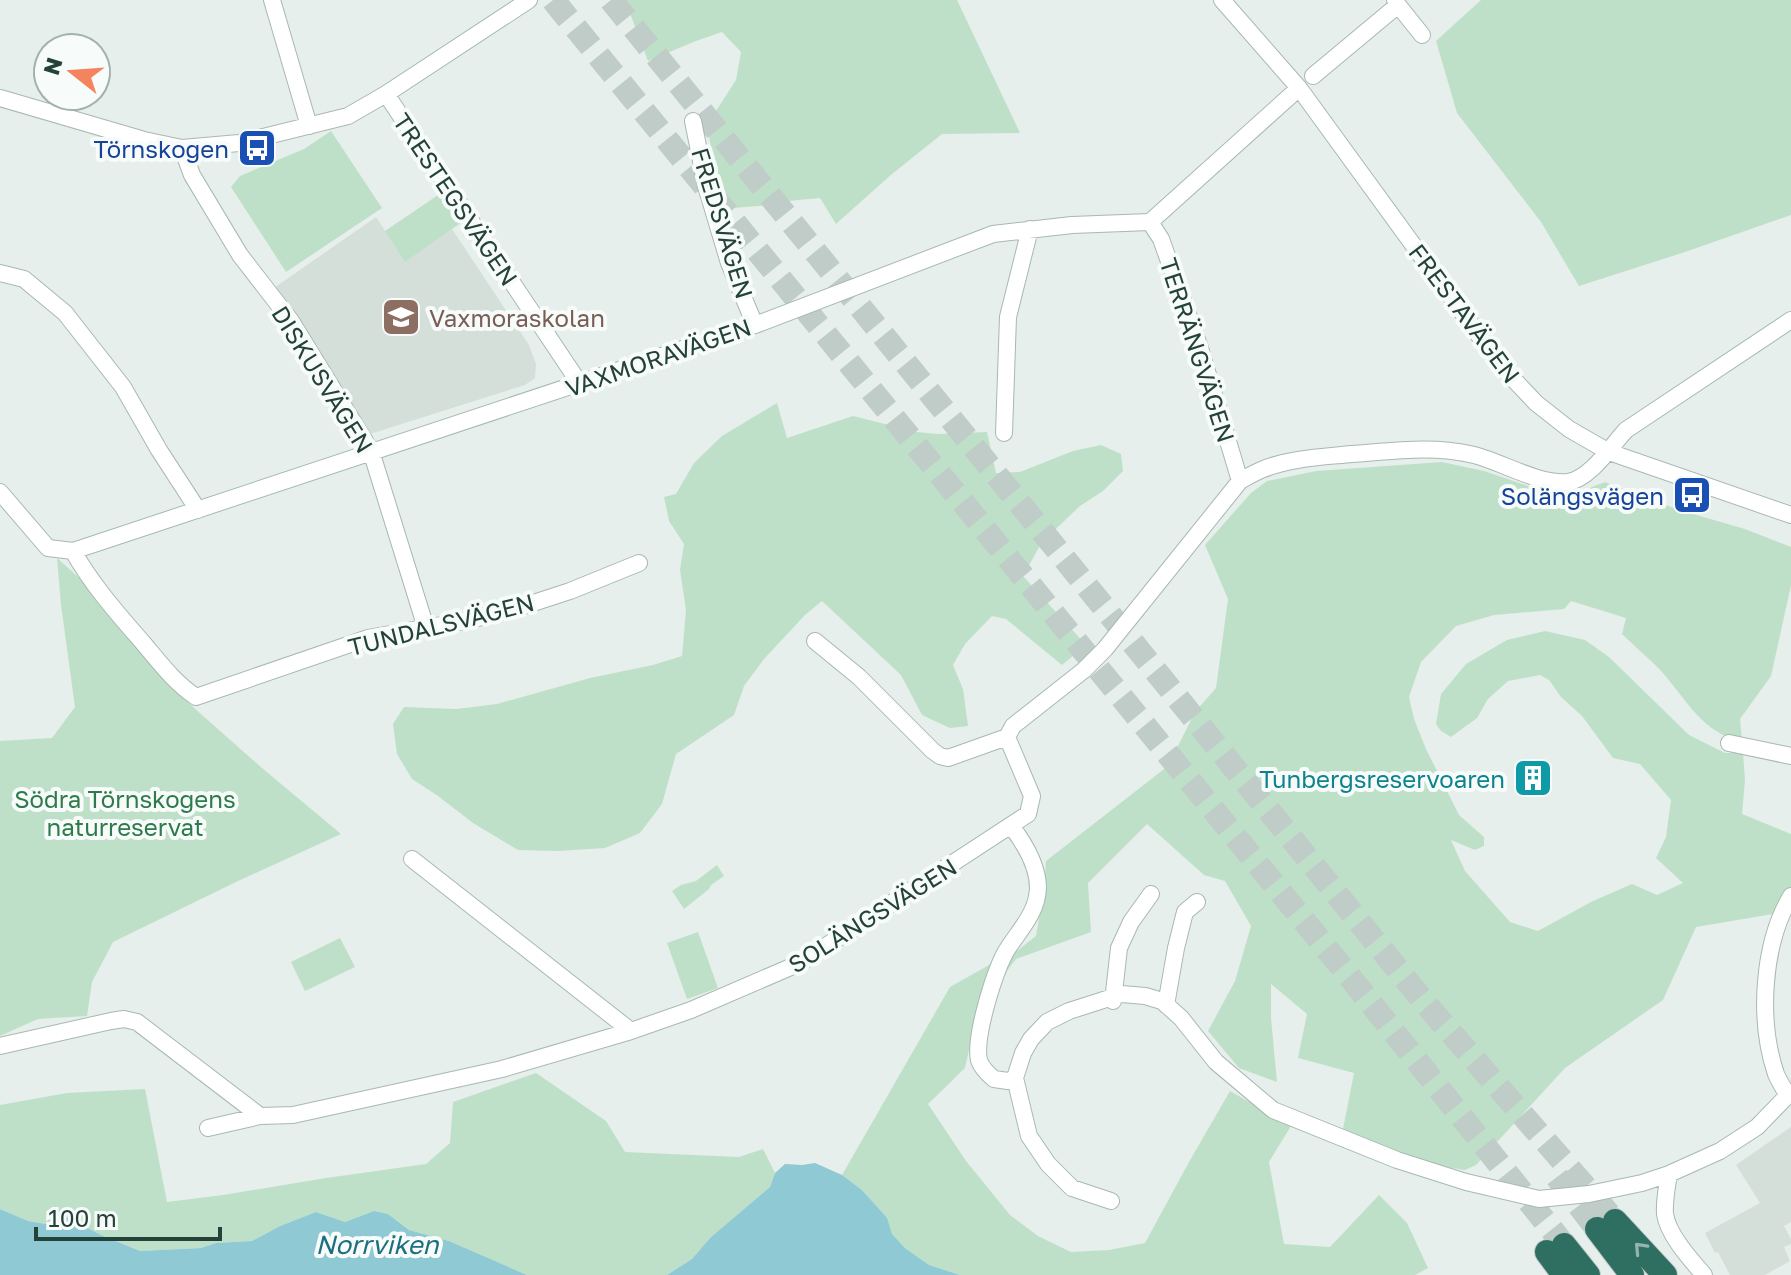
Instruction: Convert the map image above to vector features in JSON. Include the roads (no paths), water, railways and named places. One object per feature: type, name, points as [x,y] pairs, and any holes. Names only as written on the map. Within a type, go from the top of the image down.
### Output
[{"type":"highway","points":[[1632,1275],[1606,1225],[1665,1275]]},
{"type":"highway","points":[[1564,1275],[1555,1248],[1588,1275]]},
{"type":"street","points":[[272,0],[309,126]]},
{"type":"street","points":[[0,98],[182,148],[239,143],[348,116],[529,0]]},
{"type":"street","name":"FRESTAVÄGEN","points":[[1222,0],[1299,88],[1502,367],[1536,403],[1569,429],[1609,452],[1791,515]]},
{"type":"street","points":[[1313,76],[1397,3],[1422,35]]},
{"type":"street","points":[[1150,222],[1299,88]]},
{"type":"street","name":"TRESTEGSVÄGEN","points":[[386,94],[580,384]]},
{"type":"street","name":"FREDSVÄGEN","points":[[693,121],[706,186],[729,263],[755,325]]},
{"type":"street","name":"DISKUSVÄGEN","points":[[182,148],[192,175],[240,255],[291,321],[371,451],[426,628]]},
{"type":"street","name":"VAXMORAVÄGEN","points":[[73,551],[755,325],[993,234],[1072,225],[1150,222]]},
{"type":"street","name":"TERRÄNGVÄGEN","points":[[1150,222],[1161,239],[1200,348],[1240,481]]},
{"type":"street","points":[[1004,433],[1008,317],[1030,229]]},
{"type":"street","points":[[0,273],[24,279],[65,313],[123,387],[198,510]]},
{"type":"street","points":[[815,641],[859,677],[940,756],[948,758],[1007,737],[1013,726],[1084,670],[1105,649],[1240,481],[1262,469],[1312,458],[1419,448],[1478,455],[1547,481],[1569,482],[1609,452],[1626,430],[1791,320]]},
{"type":"street","points":[[0,492],[48,548],[73,551]]},
{"type":"street","name":"TUNDALSVÄGEN","points":[[73,551],[84,571],[124,621],[181,687],[196,697],[368,638],[470,620],[524,606],[639,563]]},
{"type":"street","name":"SOLÄNGSVÄGEN","points":[[208,1128],[260,1116],[293,1115],[502,1069],[691,1010],[800,963],[1028,814],[1032,796],[1007,737]]},
{"type":"street","points":[[1729,743],[1791,756]]},
{"type":"street","points":[[1012,827],[1027,850],[1038,887],[1028,919],[995,974],[979,1045],[980,1062],[994,1079],[1008,1081],[1015,1078]]},
{"type":"street","points":[[412,859],[631,1031]]},
{"type":"street","points":[[1112,999],[1119,948],[1131,922],[1151,894]]},
{"type":"street","points":[[1111,1201],[1072,1188],[1048,1164],[1029,1136],[1015,1078],[1023,1053],[1047,1022],[1069,1011],[1122,994],[1162,1001],[1181,1018],[1216,1062],[1273,1110],[1397,1160],[1466,1182],[1539,1199],[1589,1194],[1669,1174],[1720,1151],[1757,1127],[1789,1094],[1776,1074],[1767,1029],[1766,984],[1772,941],[1791,896]]},
{"type":"street","points":[[1166,1005],[1185,912],[1197,902]]},
{"type":"street","points":[[0,1046],[111,1021],[124,1019],[137,1022],[260,1116]]},
{"type":"street","points":[[1669,1174],[1665,1195],[1668,1225],[1690,1260],[1704,1275]]},
{"type":"water","points":[[815,1163],[842,1175],[862,1190],[887,1218],[892,1234],[905,1248],[929,1265],[960,1275],[667,1275],[692,1259],[710,1238],[770,1187],[775,1173],[785,1164]]},
{"type":"water","name":"Norrviken","points":[[0,1209],[28,1221],[46,1224],[66,1217],[140,1251],[201,1248],[216,1243],[252,1241],[316,1212],[345,1222],[374,1211],[388,1214],[409,1230],[449,1241],[527,1275],[0,1275]]},
{"type":"tunnel","points":[[553,0],[1353,981],[1564,1245]]},
{"type":"tunnel","points":[[611,0],[1425,1003],[1615,1221]]},
{"type":"tunnel","points":[[1557,1177],[1597,1229]]},
{"type":"place","name":"Törnskogen","points":[[257,148]]},
{"type":"place","name":"Vaxmoraskolan","points":[[401,317]]},
{"type":"place","name":"Solängsvägen","points":[[1692,495]]},
{"type":"place","name":"Tunbergsreservoaren","points":[[1533,778]]},
{"type":"park label","name":"Södra Törnskogens naturreservat","points":[[125,812]]}]
